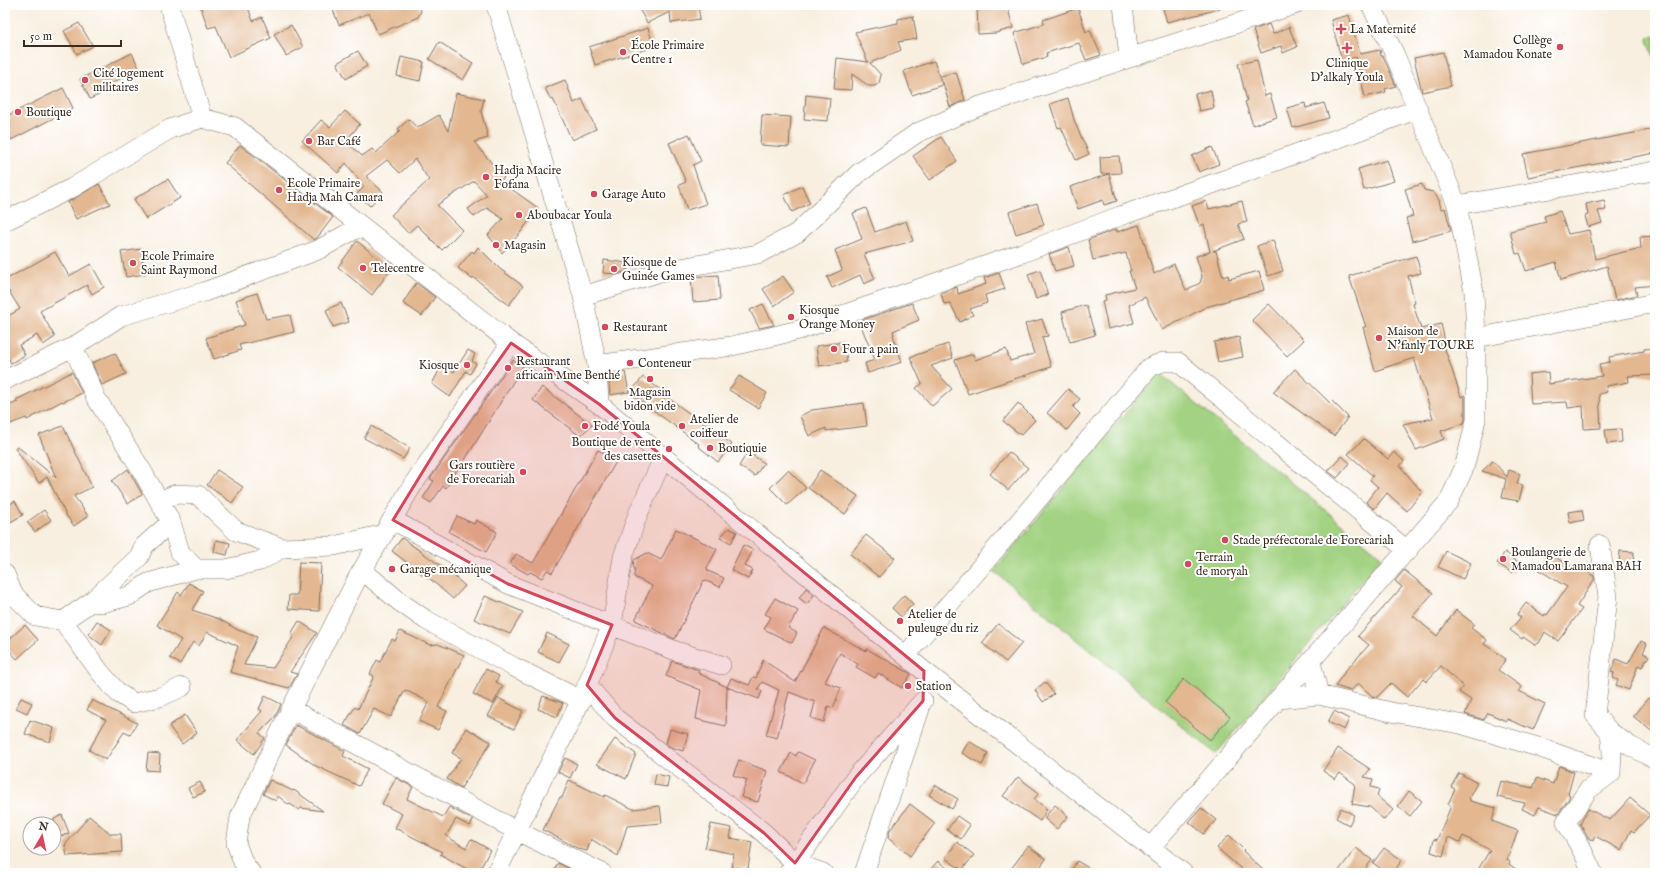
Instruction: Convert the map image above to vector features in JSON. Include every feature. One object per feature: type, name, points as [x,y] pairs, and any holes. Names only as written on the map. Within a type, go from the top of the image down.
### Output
[{"type":"street","points":[[169,5],[202,118]]},
{"type":"street","points":[[496,5],[583,296],[597,365],[599,404]]},
{"type":"street","points":[[1123,5],[1129,57]]},
{"type":"street","points":[[583,296],[664,271],[758,254],[797,233],[859,173],[917,133],[977,107],[1294,5]]},
{"type":"street","points":[[1150,848],[1408,551],[1449,501],[1464,468],[1476,420],[1476,338],[1474,292],[1457,206],[1396,56],[1371,5]]},
{"type":"street","points":[[597,365],[732,346],[798,330],[1022,253],[1120,216],[1241,174],[1418,109]]},
{"type":"street","points":[[5,221],[72,188],[170,129],[202,118],[235,127],[511,343],[599,404],[924,671],[1183,873]]},
{"type":"street","points":[[1457,206],[1655,171]]},
{"type":"street","points":[[5,380],[73,347],[121,316],[204,292],[318,250],[361,226]]},
{"type":"street","points":[[1476,338],[1655,303]]},
{"type":"street","points":[[251,873],[243,862],[236,843],[240,817],[291,709],[362,570],[389,527],[412,486],[441,442],[511,343]]},
{"type":"street","points":[[73,347],[96,398],[171,522],[180,552],[196,569]]},
{"type":"street","points":[[906,655],[1150,367],[1163,362],[1178,362],[1408,551]]},
{"type":"street","points":[[496,873],[584,692],[612,625],[623,557],[638,514],[664,456]]},
{"type":"street","points":[[159,501],[176,494],[198,495],[236,531],[282,548],[334,546],[389,527],[508,584],[676,650],[721,665]]},
{"type":"street","points":[[5,574],[13,594],[35,616],[64,621],[91,602],[138,557],[144,546],[171,522]]},
{"type":"street","points":[[1600,545],[1608,597],[1595,715],[1610,732],[1630,746],[1655,758]]},
{"type":"street","points":[[91,602],[102,603],[129,596],[148,583],[196,569],[226,569],[260,561],[282,548]]},
{"type":"street","points":[[362,570],[400,602],[426,620],[514,667],[584,692],[615,718],[764,833],[792,868],[823,873]]},
{"type":"street","points":[[64,621],[100,672],[118,693],[134,703],[160,697],[182,687]]},
{"type":"street","points":[[1311,662],[1320,695]]},
{"type":"street","points":[[864,873],[923,700],[924,671]]},
{"type":"street","points":[[1278,699],[1320,695],[1391,712],[1460,724],[1544,749],[1611,773]]},
{"type":"street","points":[[792,868],[856,777],[923,700]]},
{"type":"street","points":[[291,709],[517,831],[602,873]]},
{"type":"street","points":[[1610,732],[1612,752],[1611,773]]},
{"type":"street","points":[[1593,873],[1584,852],[1566,822],[1588,790],[1611,773]]},
{"type":"highlighted area","points":[[511,343],[599,404],[924,671],[923,701],[856,777],[795,863],[764,833],[615,718],[587,685],[612,625],[508,584],[393,520],[441,442]]},
{"type":"green space","points":[[1655,35],[1655,61],[1647,37]]},
{"type":"green space","name":"Terrain de moryah","points":[[1159,373],[1382,557],[1216,754],[994,571]]},
{"type":"building","points":[[200,5],[247,5],[253,21],[262,17],[271,38],[229,57],[216,26],[208,28]]},
{"type":"building","points":[[331,5],[418,5],[421,11],[418,17],[378,34],[369,13],[339,25]]},
{"type":"building","points":[[637,5],[655,5],[657,8],[680,5],[698,5],[700,19],[671,23],[670,12],[647,23]]},
{"type":"building","points":[[977,5],[1007,5],[1013,28],[996,33],[978,34]]},
{"type":"building","points":[[1162,5],[1219,5],[1220,9],[1167,22]]},
{"type":"building","points":[[1078,8],[1086,32],[1090,30],[1101,55],[1086,60],[1079,43],[1046,53],[1047,57],[1023,64],[1014,33],[1044,24],[1043,20]]},
{"type":"building","points":[[1349,15],[1360,54],[1380,50],[1381,56],[1383,56],[1396,86],[1385,89],[1386,92],[1365,97],[1356,57],[1342,61],[1331,20]]},
{"type":"building","points":[[913,16],[917,39],[898,42],[901,50],[870,63],[881,75],[879,83],[875,86],[869,86],[852,74],[851,90],[834,89],[837,58],[868,62],[855,32],[898,23],[898,19]]},
{"type":"building","points":[[79,23],[93,46],[77,54],[64,31]]},
{"type":"building","points":[[1269,24],[1273,34],[1289,27],[1297,47],[1283,53],[1281,46],[1261,53],[1253,30]]},
{"type":"building","points":[[291,25],[303,47],[286,56],[274,34]]},
{"type":"building","points":[[648,28],[654,47],[595,65],[589,47]]},
{"type":"building","points":[[439,42],[473,63],[463,80],[429,59]]},
{"type":"building","points":[[358,51],[367,66],[346,79],[337,63]]},
{"type":"building","points":[[1443,52],[1451,86],[1422,92],[1414,58]]},
{"type":"building","points":[[132,53],[139,68],[111,84],[113,88],[90,99],[80,79]]},
{"type":"building","points":[[401,57],[424,62],[420,81],[397,76]]},
{"type":"building","points":[[1257,60],[1265,96],[1270,94],[1277,117],[1253,125],[1245,102],[1247,101],[1238,64]]},
{"type":"building","points":[[934,61],[942,85],[912,95],[904,71]]},
{"type":"building","points":[[956,72],[965,100],[950,107],[941,76]]},
{"type":"building","points":[[565,80],[574,103],[582,99],[596,129],[572,140],[553,99],[551,100],[545,88]]},
{"type":"building","points":[[63,88],[73,108],[11,140],[5,128],[5,117]]},
{"type":"building","points":[[1211,90],[1214,108],[1199,111],[1195,94]]},
{"type":"building","points":[[456,93],[484,99],[481,111],[488,138],[474,142],[504,178],[500,181],[538,208],[521,232],[502,253],[488,235],[503,219],[487,208],[474,217],[468,209],[487,195],[474,181],[437,205],[462,230],[442,250],[417,225],[408,233],[391,215],[429,180],[415,159],[400,173],[387,160],[366,176],[383,192],[370,206],[357,194],[364,187],[346,163],[338,173],[302,141],[321,120],[330,127],[345,111],[360,124],[346,141],[362,156],[372,149],[376,153],[400,131],[398,129],[409,119],[417,128],[439,115],[448,131]]},
{"type":"building","points":[[806,95],[830,98],[828,121],[804,119]]},
{"type":"building","points":[[1068,98],[1075,123],[1089,154],[1076,160],[1061,127],[1058,128],[1050,104]]},
{"type":"building","points":[[1305,103],[1306,108],[1324,103],[1329,118],[1293,128],[1287,108]]},
{"type":"building","points":[[762,115],[791,117],[789,147],[760,145]]},
{"type":"building","points":[[1655,129],[1655,153],[1528,177],[1523,154]]},
{"type":"building","points":[[689,134],[701,161],[693,165],[706,204],[687,210],[679,185],[686,182],[669,143]]},
{"type":"building","points":[[941,137],[957,161],[930,180],[913,156]]},
{"type":"building","name":"Ecole Primaire Hadja Mah Camara","points":[[240,145],[333,217],[317,238],[314,240],[225,163]]},
{"type":"building","points":[[1212,147],[1219,164],[1199,172],[1192,156]]},
{"type":"building","points":[[1119,156],[1121,173],[1101,174],[1100,157]]},
{"type":"building","points":[[1387,160],[1394,181],[1364,190],[1358,169]]},
{"type":"building","points":[[1109,174],[1117,201],[1104,205],[1103,200],[1078,209],[1070,187]]},
{"type":"building","points":[[168,179],[180,198],[146,219],[134,199]]},
{"type":"building","points":[[99,184],[110,204],[76,219],[68,202]]},
{"type":"building","points":[[1422,184],[1424,190],[1433,192],[1439,200],[1441,209],[1445,208],[1451,231],[1412,241],[1406,218],[1413,216],[1405,189]]},
{"type":"building","points":[[802,186],[810,203],[792,212],[784,195]]},
{"type":"building","points":[[1604,200],[1606,210],[1598,211],[1602,223],[1588,227],[1585,216],[1588,215],[1586,204]]},
{"type":"building","points":[[1206,201],[1209,209],[1242,201],[1247,222],[1238,224],[1244,239],[1213,251],[1216,251],[1223,277],[1228,275],[1229,279],[1259,271],[1264,290],[1206,307],[1162,330],[1145,297],[1129,305],[1134,323],[1108,329],[1102,301],[1106,300],[1105,295],[1135,288],[1129,271],[1131,271],[1126,253],[1093,260],[1088,240],[1117,229],[1117,232],[1139,225],[1154,274],[1174,264],[1186,290],[1200,283],[1202,276],[1196,256],[1210,252],[1204,224],[1200,226],[1192,206]]},
{"type":"building","points":[[1037,203],[1044,225],[1016,234],[1009,212]]},
{"type":"building","points":[[866,208],[875,232],[906,221],[913,241],[864,254],[875,279],[864,284],[860,275],[832,288],[827,277],[842,270],[835,250],[862,239],[853,213]]},
{"type":"building","points":[[1560,211],[1568,234],[1589,230],[1595,259],[1641,248],[1640,237],[1655,236],[1655,285],[1635,287],[1637,295],[1615,300],[1607,266],[1561,280],[1556,262],[1526,271],[1520,253],[1516,254],[1510,231],[1546,222],[1544,216]]},
{"type":"building","points":[[1273,240],[1283,271],[1268,276],[1257,246]]},
{"type":"building","points":[[357,241],[391,269],[372,295],[338,267]]},
{"type":"building","points":[[478,247],[500,269],[523,286],[509,305],[473,277],[472,279],[458,268],[472,251],[474,253]]},
{"type":"building","points":[[1069,247],[1074,266],[1055,271],[1049,254]]},
{"type":"building","name":"Ecole Primaire Saint Raymond","points":[[141,249],[145,274],[126,277],[121,252]]},
{"type":"building","points":[[55,252],[69,276],[91,264],[104,287],[92,294],[87,285],[40,311],[55,337],[43,345],[37,335],[19,345],[25,355],[11,363],[5,353],[5,318],[20,309],[5,285],[5,280]]},
{"type":"building","points":[[1416,256],[1421,273],[1408,276],[1415,303],[1413,304],[1421,329],[1441,324],[1446,345],[1444,346],[1461,397],[1465,395],[1465,419],[1464,423],[1441,431],[1444,439],[1416,450],[1403,424],[1433,418],[1414,358],[1375,371],[1363,327],[1366,327],[1349,276]]},
{"type":"building","points":[[604,260],[628,263],[627,271],[617,274],[603,273]]},
{"type":"building","points":[[1040,270],[1048,295],[1036,299],[1028,274]]},
{"type":"building","points":[[999,273],[1005,289],[985,295],[987,303],[970,309],[973,315],[960,322],[950,303],[944,304],[941,293],[957,287],[958,294],[986,284],[984,278]]},
{"type":"building","points":[[718,275],[720,300],[693,302],[691,277]]},
{"type":"building","points":[[783,276],[794,292],[774,306],[763,289]]},
{"type":"building","points":[[416,283],[435,297],[422,316],[403,303]]},
{"type":"building","points":[[257,293],[266,319],[290,315],[294,332],[239,345],[241,350],[214,359],[206,338],[245,325],[236,300]]},
{"type":"building","points":[[341,303],[349,322],[333,327],[326,310]]},
{"type":"building","points":[[912,303],[919,320],[893,331],[902,362],[868,373],[865,363],[875,360],[859,321]]},
{"type":"building","points":[[763,304],[774,325],[759,328],[750,310]]},
{"type":"building","points":[[1269,304],[1304,340],[1287,356],[1252,320]]},
{"type":"building","points":[[1086,305],[1095,335],[1070,342],[1062,312]]},
{"type":"building","points":[[1042,319],[1048,336],[1042,337],[1051,367],[968,394],[955,360],[973,354],[975,360],[1006,349],[1010,361],[1034,354],[1025,324]]},
{"type":"building","points":[[1239,337],[1243,357],[1218,362],[1214,342]]},
{"type":"building","points":[[844,342],[847,362],[819,366],[816,346]]},
{"type":"building","points":[[948,344],[953,358],[931,366],[952,389],[932,406],[916,388],[922,384],[910,357]]},
{"type":"building","points":[[1655,348],[1655,375],[1628,376],[1629,382],[1606,386],[1607,392],[1599,394],[1601,428],[1584,429],[1583,406],[1568,408],[1567,402],[1531,404],[1529,374],[1548,372],[1549,384],[1602,376],[1599,364],[1610,362],[1609,357]]},
{"type":"building","points":[[468,350],[475,354],[472,361],[476,364],[470,374],[466,371],[450,397],[432,384],[442,365],[454,372]]},
{"type":"building","points":[[115,353],[126,374],[102,385],[92,363]]},
{"type":"building","points":[[513,360],[523,366],[463,463],[462,462],[446,488],[443,486],[431,503],[423,498],[434,481],[430,479]]},
{"type":"building","points":[[1295,369],[1330,403],[1332,401],[1348,417],[1334,436],[1273,392]]},
{"type":"building","points":[[72,372],[82,393],[63,402],[62,401],[27,420],[26,418],[5,426],[5,407],[18,402],[16,400]]},
{"type":"building","points":[[625,372],[629,392],[610,395],[608,374]]},
{"type":"building","points":[[739,376],[767,393],[758,408],[729,390]]},
{"type":"building","points":[[643,377],[669,396],[668,398],[732,444],[718,462],[698,446],[699,444],[630,393]]},
{"type":"building","points":[[542,387],[592,425],[580,436],[533,400]]},
{"type":"building","points":[[1068,389],[1080,399],[1073,407],[1080,414],[1067,430],[1047,413]]},
{"type":"building","points":[[864,403],[867,426],[826,431],[826,428],[809,436],[800,416],[812,410]]},
{"type":"building","points":[[1018,403],[1035,420],[1021,435],[1003,421]]},
{"type":"building","points":[[63,426],[92,487],[74,496],[88,516],[74,526],[66,515],[47,477],[39,483],[15,448],[17,446],[56,478],[39,435]]},
{"type":"building","points":[[371,426],[410,448],[403,459],[364,438]]},
{"type":"building","points":[[1621,429],[1622,442],[1607,444],[1605,430]]},
{"type":"building","points":[[1364,439],[1388,459],[1394,452],[1404,461],[1400,466],[1422,492],[1407,511],[1387,493],[1374,509],[1366,502],[1378,487],[1370,480],[1373,476],[1348,454]]},
{"type":"building","points":[[598,450],[617,460],[552,573],[547,570],[542,578],[530,572],[528,574],[510,564],[516,554],[533,563]]},
{"type":"building","points":[[748,452],[764,463],[755,476],[739,466]]},
{"type":"building","points":[[1009,452],[1028,468],[1008,490],[990,474]]},
{"type":"building","points":[[1342,456],[1350,463],[1337,478],[1328,471]]},
{"type":"building","points":[[1493,461],[1507,477],[1509,470],[1520,474],[1517,484],[1523,485],[1519,501],[1502,498],[1506,479],[1482,471]]},
{"type":"building","points":[[128,469],[142,494],[128,504],[112,481]]},
{"type":"building","points":[[217,470],[243,487],[232,503],[207,485]]},
{"type":"building","points":[[788,470],[806,488],[787,505],[770,488]]},
{"type":"building","points":[[820,470],[858,496],[845,514],[808,488]]},
{"type":"building","points":[[15,501],[23,515],[5,525],[5,507]]},
{"type":"building","points":[[44,510],[51,520],[35,532],[27,522]]},
{"type":"building","points":[[1582,510],[1584,520],[1570,523],[1568,512]]},
{"type":"building","points":[[457,516],[474,524],[476,520],[497,532],[486,552],[449,532]]},
{"type":"building","points":[[729,528],[737,532],[731,543],[720,537]]},
{"type":"building","points":[[676,529],[717,549],[707,568],[708,571],[724,578],[720,587],[704,580],[675,639],[635,620],[652,586],[634,577],[635,569],[633,566],[634,560],[647,553],[661,560]]},
{"type":"building","points":[[866,535],[895,558],[879,577],[850,554]]},
{"type":"building","points":[[402,538],[448,571],[465,586],[453,599],[429,578],[428,579],[392,551]]},
{"type":"building","points":[[216,540],[230,543],[227,555],[214,552]]},
{"type":"building","points":[[743,545],[753,550],[745,566],[753,570],[748,579],[731,570]]},
{"type":"building","points":[[1446,551],[1471,563],[1463,579],[1438,567]]},
{"type":"building","points":[[1620,551],[1634,552],[1633,567],[1619,565]]},
{"type":"building","points":[[1505,552],[1519,563],[1512,573],[1497,563]]},
{"type":"building","points":[[1549,553],[1576,570],[1579,566],[1594,576],[1594,580],[1577,606],[1582,609],[1558,641],[1545,632],[1539,643],[1535,645],[1523,637],[1522,639],[1510,630],[1521,617],[1517,615],[1526,603],[1544,616],[1545,614],[1547,615],[1567,587],[1539,570]]},
{"type":"building","points":[[299,562],[321,563],[319,611],[288,609],[289,595],[297,595]]},
{"type":"building","points":[[1404,570],[1433,593],[1413,616],[1437,636],[1456,610],[1474,624],[1471,628],[1487,640],[1484,644],[1506,659],[1498,670],[1522,687],[1519,691],[1545,704],[1533,730],[1488,713],[1484,720],[1465,714],[1471,700],[1459,692],[1463,686],[1441,666],[1426,682],[1423,679],[1407,697],[1391,683],[1377,697],[1372,696],[1358,683],[1351,691],[1335,686],[1346,670],[1369,645],[1358,636],[1402,587],[1395,581]]},
{"type":"building","points":[[189,583],[203,591],[192,610],[219,619],[238,630],[257,637],[244,665],[273,668],[294,636],[291,634],[299,621],[317,633],[290,672],[297,674],[289,688],[230,672],[238,646],[207,632],[199,646],[193,642],[180,664],[170,658],[181,640],[157,625],[178,592],[181,595]]},
{"type":"building","points":[[806,588],[814,595],[807,604],[799,598]]},
{"type":"building","points":[[904,595],[913,604],[901,617],[892,608]]},
{"type":"building","points":[[485,596],[523,612],[510,634],[474,619]]},
{"type":"building","points":[[775,598],[798,611],[788,628],[797,633],[792,643],[764,629],[771,617],[765,614]]},
{"type":"building","points":[[97,621],[111,630],[102,645],[88,634]]},
{"type":"building","points":[[998,624],[1022,643],[1006,662],[982,643]]},
{"type":"building","points":[[25,625],[38,640],[17,659],[5,646],[5,643]]},
{"type":"building","points":[[824,628],[866,651],[867,649],[911,674],[902,688],[878,673],[875,678],[856,667],[858,664],[840,653],[825,682],[841,688],[833,708],[828,706],[824,722],[811,718],[815,702],[789,692],[777,738],[766,735],[779,690],[762,682],[758,689],[762,691],[759,699],[727,687],[731,678],[749,685],[753,677],[756,678],[763,660],[795,682]]},
{"type":"building","points":[[400,631],[430,645],[438,644],[464,655],[438,707],[447,711],[438,730],[419,721],[429,702],[405,690],[391,717],[374,709],[360,734],[344,725],[355,707],[358,709],[374,676],[370,674],[377,660],[380,662],[392,639],[395,641]]},
{"type":"building","points":[[547,633],[569,644],[559,662],[538,652]]},
{"type":"building","points":[[1641,641],[1647,644],[1643,653],[1649,656],[1642,667],[1638,665],[1629,690],[1616,685],[1618,680],[1613,678],[1614,673],[1611,672],[1616,659],[1628,664]]},
{"type":"building","points":[[672,661],[699,670],[698,673],[727,687],[726,726],[696,719],[701,690],[666,676]]},
{"type":"building","points":[[486,669],[499,676],[496,682],[503,686],[493,704],[473,694]]},
{"type":"building","points":[[1184,679],[1230,717],[1210,740],[1165,702]]},
{"type":"building","points":[[1045,682],[1054,694],[1043,702],[1035,690]]},
{"type":"building","points":[[265,696],[281,704],[275,717],[259,733],[265,738],[254,754],[237,740],[262,711],[259,709]]},
{"type":"building","points":[[543,696],[563,703],[557,717],[538,709]]},
{"type":"building","points":[[21,698],[32,703],[27,713],[16,708]]},
{"type":"building","points":[[498,698],[523,711],[514,729],[488,716]]},
{"type":"building","points":[[1648,698],[1655,704],[1655,734],[1633,716]]},
{"type":"building","points":[[92,700],[137,723],[130,735],[124,732],[106,760],[89,750],[106,720],[87,710]]},
{"type":"building","points":[[1334,711],[1349,719],[1344,730],[1328,722]]},
{"type":"building","points":[[185,715],[197,733],[182,744],[169,726]]},
{"type":"building","points":[[30,720],[54,728],[50,742],[25,734]]},
{"type":"building","points":[[296,725],[345,751],[343,756],[368,769],[359,786],[316,766],[286,745]]},
{"type":"building","points":[[466,728],[491,742],[461,788],[447,779],[461,758],[452,753]]},
{"type":"building","points":[[670,729],[688,734],[683,751],[666,744]]},
{"type":"building","points":[[615,739],[636,754],[626,779],[597,764]]},
{"type":"building","points":[[969,741],[988,753],[982,765],[962,753]]},
{"type":"building","points":[[1338,748],[1370,769],[1364,777],[1373,779],[1371,787],[1379,789],[1377,796],[1393,810],[1384,820],[1370,807],[1352,804],[1355,784],[1340,773],[1335,779],[1323,771]]},
{"type":"building","points":[[798,752],[815,760],[803,783],[781,772],[791,753],[796,756]]},
{"type":"building","points":[[148,753],[160,754],[159,771],[146,770]]},
{"type":"building","points":[[565,758],[577,764],[570,778],[558,772]]},
{"type":"building","points":[[739,760],[767,771],[758,802],[741,797],[747,780],[733,775]]},
{"type":"building","points":[[1559,766],[1574,772],[1568,794],[1570,795],[1558,814],[1539,807],[1535,815],[1522,809],[1525,803],[1497,797],[1501,781],[1533,788],[1537,778],[1553,784]]},
{"type":"building","points":[[1459,773],[1477,783],[1469,798],[1470,801],[1496,808],[1492,821],[1518,831],[1507,860],[1510,862],[1509,864],[1521,873],[1487,873],[1479,868],[1490,850],[1463,836],[1460,842],[1448,837],[1443,856],[1431,852],[1434,839],[1437,840],[1451,806],[1448,804],[1455,789],[1451,787]]},
{"type":"building","points":[[656,774],[669,777],[667,787],[654,785]]},
{"type":"building","points":[[1018,777],[1039,793],[1034,799],[1047,809],[1040,821],[1003,796]]},
{"type":"building","points":[[396,778],[413,787],[407,799],[443,817],[449,807],[473,820],[470,826],[456,819],[446,836],[466,848],[471,839],[490,850],[478,873],[474,873],[440,854],[442,852],[395,828],[402,814],[382,804]]},
{"type":"building","points":[[270,780],[293,791],[294,790],[323,811],[301,808],[299,810],[290,804],[289,805],[278,796],[276,801],[263,794]]},
{"type":"building","points":[[569,780],[633,809],[660,806],[662,823],[627,826],[618,856],[591,839],[587,851],[579,849],[543,830],[560,797],[562,798]]},
{"type":"building","points":[[200,782],[205,792],[193,797],[188,788]]},
{"type":"building","points":[[935,785],[958,799],[952,809],[929,795]]},
{"type":"building","points":[[1409,791],[1422,801],[1410,816],[1398,806]]},
{"type":"building","points":[[1630,798],[1650,815],[1634,832],[1631,830],[1621,850],[1595,836],[1593,841],[1588,838],[1580,824],[1588,809],[1610,820]]},
{"type":"building","points":[[910,804],[935,823],[910,856],[888,838],[890,830]]},
{"type":"building","points":[[1055,805],[1068,816],[1057,829],[1044,818]]},
{"type":"building","points":[[1201,808],[1216,820],[1204,834],[1189,822]]},
{"type":"building","points":[[1341,808],[1354,815],[1349,825],[1336,818]]},
{"type":"building","points":[[62,815],[69,833],[62,836],[62,816],[60,816]]},
{"type":"building","points":[[89,816],[111,834],[121,834],[122,852],[67,856],[65,845]]},
{"type":"building","points":[[957,816],[970,825],[961,839],[947,830]]},
{"type":"building","points":[[711,824],[732,828],[730,838],[752,842],[748,869],[732,867],[734,854],[705,848]]},
{"type":"building","points":[[1229,835],[1266,873],[1246,873],[1217,848]]},
{"type":"building","points":[[957,842],[974,855],[962,870],[945,858]]},
{"type":"building","points":[[1028,846],[1046,859],[1036,873],[1008,873]]},
{"type":"building","points":[[1356,848],[1372,860],[1362,873],[1337,873]]},
{"type":"building","points":[[1384,848],[1402,860],[1393,873],[1387,873],[1373,863]]},
{"type":"building","points":[[938,861],[953,873],[927,873]]},
{"type":"building","points":[[1077,861],[1097,873],[1070,873]]},
{"type":"building","points":[[558,863],[570,869],[568,873],[553,873]]},
{"type":"place","name":"La Maternité","points":[[1341,29]]},
{"type":"place","name":"Collège Mamadou Konate","points":[[1560,47]]},
{"type":"place","name":"Clinique D'alkaly Youla","points":[[1347,48]]},
{"type":"place","name":"École Primaire Centre 1","points":[[623,52]]},
{"type":"place","name":"Cité logement militaires","points":[[85,80]]},
{"type":"place","name":"Boutique","points":[[18,112]]},
{"type":"place","name":"Bar Café","points":[[309,141]]},
{"type":"place","name":"Hadja Macire Fofana","points":[[486,177]]},
{"type":"place","name":"Ecole Primaire Hadja Mah Camara","points":[[279,190]]},
{"type":"place","name":"Garage Auto","points":[[594,194]]},
{"type":"place","name":"Aboubacar Youla","points":[[519,215]]},
{"type":"place","name":"Magasin","points":[[496,245]]},
{"type":"place","name":"Ecole Primaire Saint Raymond","points":[[133,263]]},
{"type":"place","name":"Telecentre","points":[[363,268]]},
{"type":"place","name":"Kiosque de Guinée Games","points":[[614,269]]},
{"type":"place","name":"Kiosque Orange Money","points":[[791,317]]},
{"type":"place","name":"Restaurant","points":[[605,327]]},
{"type":"place","name":"Maison de N'fanly TOURE","points":[[1379,338]]},
{"type":"place","name":"Four a pain","points":[[834,349]]},
{"type":"place","name":"Conteneur","points":[[630,363]]},
{"type":"place","name":"Kiosque","points":[[467,365]]},
{"type":"place","name":"Restaurant africain Mme Benthé","points":[[508,368]]},
{"type":"place","name":"Magasin bidon vide","points":[[650,379]]},
{"type":"place","name":"Fodé Youla","points":[[585,426]]},
{"type":"place","name":"Atelier de coiffeur","points":[[682,426]]},
{"type":"place","name":"Boutiquie","points":[[710,448]]},
{"type":"place","name":"Boutique de vente des casettes","points":[[669,449]]},
{"type":"place","name":"Gars routière de Forecariah","points":[[523,472]]},
{"type":"place","name":"Stade préfectorale de Forecariah","points":[[1225,540]]},
{"type":"place","name":"Boulangerie de Mamadou Lamarana BAH","points":[[1503,559]]},
{"type":"place","name":"Terrain de moryah","points":[[1188,564]]},
{"type":"place","name":"Garage mécanique","points":[[392,569]]},
{"type":"place","name":"Atelier de puleuge du riz","points":[[900,621]]},
{"type":"place","name":"Station","points":[[908,686]]}]
